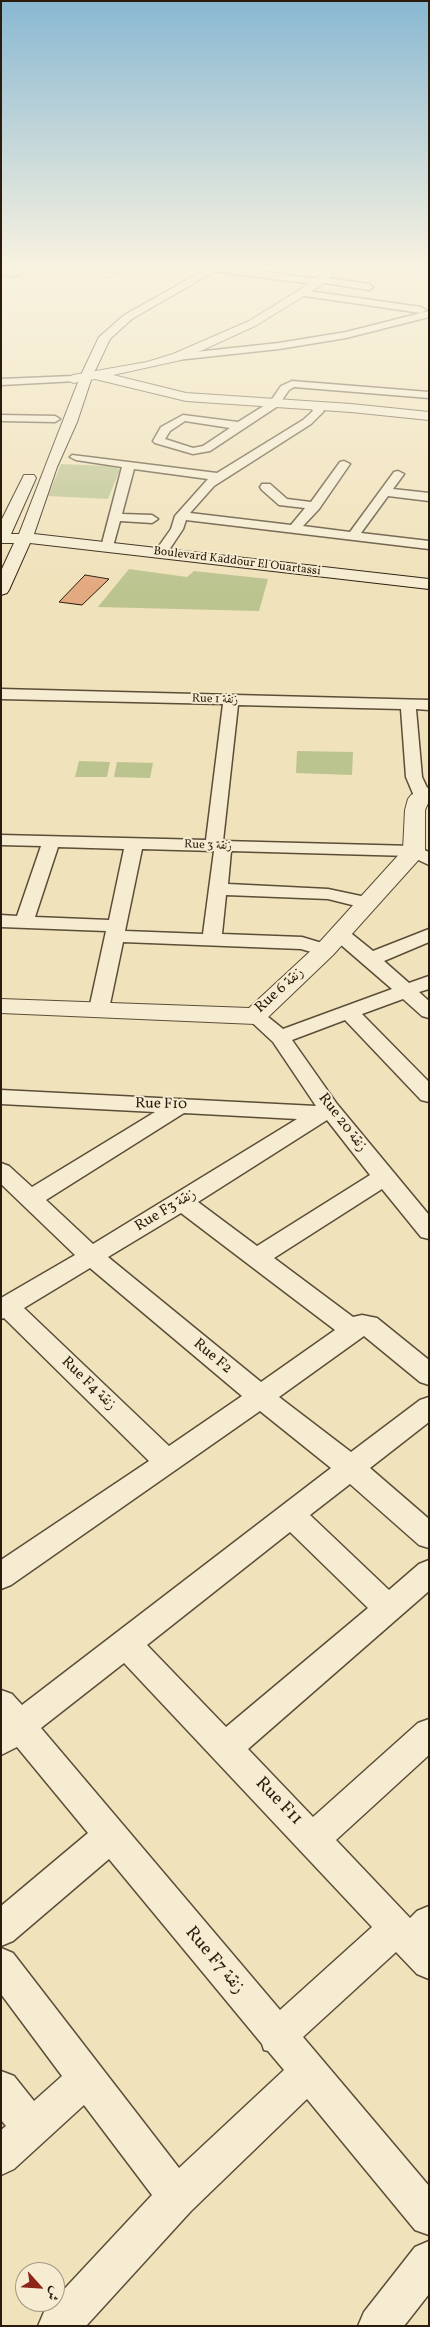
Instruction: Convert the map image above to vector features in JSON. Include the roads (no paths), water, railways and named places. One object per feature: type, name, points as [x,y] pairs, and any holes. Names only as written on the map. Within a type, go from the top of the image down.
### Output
[{"type":"main road","points":[[1,590],[25,536],[87,374]]},
{"type":"main road","points":[[66,395],[85,377],[104,374]]},
{"type":"main road","points":[[85,377],[186,397],[351,408],[424,416]]},
{"type":"main road","points":[[50,431],[57,415]]},
{"type":"main road","points":[[2,534],[34,467]]},
{"type":"main road","name":"Boulevard Kaddour El Ouartassi","points":[[2,534],[429,584]]},
{"type":"main road","points":[[422,850],[415,810],[425,794]]},
{"type":"main road","name":"Rue 6 زنقة","points":[[1,1006],[255,1016],[333,942],[368,903],[422,850]]},
{"type":"street","points":[[1,382],[85,377]]},
{"type":"street","points":[[240,426],[183,418],[164,429],[159,441],[189,450],[202,450],[240,426],[274,404],[285,388],[292,384],[429,395]]},
{"type":"street","points":[[351,408],[358,389]]},
{"type":"street","points":[[424,416],[429,402]]},
{"type":"street","points":[[160,553],[177,529],[181,516],[217,477],[240,466],[307,422],[318,413],[314,406]]},
{"type":"street","points":[[1,418],[57,415]]},
{"type":"street","points":[[76,457],[217,477]]},
{"type":"street","points":[[107,547],[129,464]]},
{"type":"street","points":[[294,529],[315,506],[344,464]]},
{"type":"street","points":[[353,536],[398,474]]},
{"type":"street","points":[[266,487],[282,502],[315,506]]},
{"type":"street","points":[[386,492],[429,497]]},
{"type":"street","points":[[181,516],[429,544]]},
{"type":"street","points":[[115,517],[152,519]]},
{"type":"street","name":"Rue 1 زنقة","points":[[1,694],[429,705]]},
{"type":"street","points":[[212,939],[218,889],[218,846],[231,700]]},
{"type":"street","points":[[408,705],[414,777],[425,794]]},
{"type":"street","name":"Rue 3 زنقة","points":[[1,840],[422,850]]},
{"type":"street","points":[[24,922],[51,842]]},
{"type":"street","points":[[99,1009],[134,844]]},
{"type":"street","points":[[218,889],[328,894],[368,903]]},
{"type":"street","points":[[1,921],[212,939],[302,943],[333,942],[371,959],[429,1012]]},
{"type":"street","points":[[371,959],[429,935]]},
{"type":"street","points":[[280,1037],[429,982]]},
{"type":"street","points":[[349,1012],[429,1095]]},
{"type":"street","name":"Rue 20 زنقة","points":[[255,1016],[280,1037],[324,1111],[385,1176],[429,1231]]},
{"type":"street","name":"Rue F10","points":[[1,1097],[324,1111]]},
{"type":"street","points":[[31,1198],[182,1105]]},
{"type":"street","name":"Rue F3 زنقة","points":[[4,1308],[182,1202],[324,1111]]},
{"type":"street","name":"Rue F2","points":[[1,1171],[91,1256],[260,1396],[350,1467],[429,1536]]},
{"type":"street","points":[[256,1258],[385,1176]]},
{"type":"street","points":[[182,1202],[352,1330]]},
{"type":"street","name":"Rue F4 زنقة","points":[[4,1308],[168,1462]]},
{"type":"street","points":[[1,1576],[168,1462],[362,1324],[368,1324],[429,1375]]},
{"type":"street","points":[[7,1724],[125,1643],[429,1407]]},
{"type":"street","points":[[290,1514],[388,1608]]},
{"type":"street","points":[[226,1748],[429,1573]]},
{"type":"street","name":"Rue F11","points":[[125,1643],[313,1839],[416,1939]]},
{"type":"street","name":"Rue F7 زنقة","points":[[7,1724],[111,1836],[277,2037],[429,2216]]},
{"type":"street","points":[[313,1839],[429,1734]]},
{"type":"street","points":[[1,1929],[111,1836]]},
{"type":"street","points":[[277,2037],[416,1939]]},
{"type":"street","points":[[1,1966],[177,2197]]},
{"type":"street","points":[[58,2326],[177,2197],[308,2074]]},
{"type":"street","points":[[1,2156],[87,2078]]},
{"type":"street","points":[[1,2089],[31,2128]]},
{"type":"street","points":[[378,2326],[429,2261]]}]
